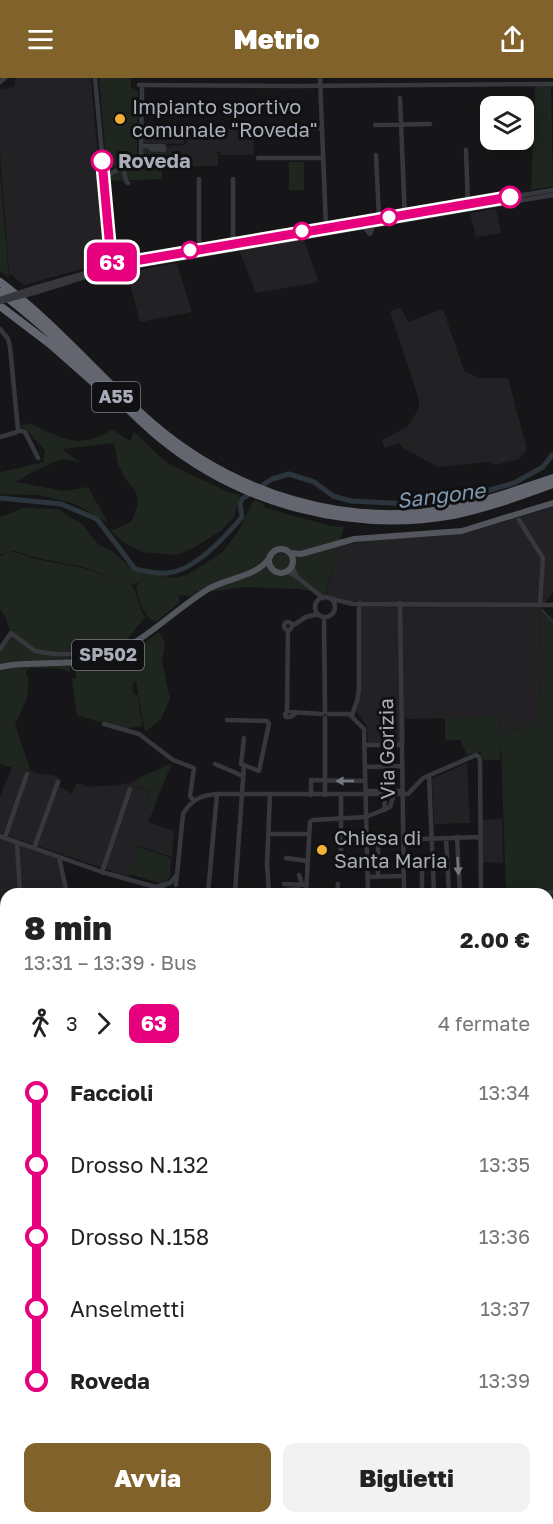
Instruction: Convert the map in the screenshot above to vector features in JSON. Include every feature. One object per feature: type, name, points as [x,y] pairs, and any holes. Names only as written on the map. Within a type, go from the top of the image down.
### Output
[{"type":"highway","points":[[0,276],[9,290]]},
{"type":"highway","name":"A55","points":[[0,282],[71,344],[169,436],[243,485]]},
{"type":"highway","points":[[0,299],[147,427]]},
{"type":"highway","name":"A55","points":[[0,299],[22,309],[147,427],[193,462],[223,480],[243,485],[306,510],[344,517],[405,520],[479,509],[553,484]]},
{"type":"highway","name":"A55","points":[[275,498],[346,511],[411,513],[479,502],[553,477]]},
{"type":"main road","points":[[274,570],[270,566],[270,557],[279,549],[301,554],[348,539],[462,531],[553,503]]},
{"type":"main road","points":[[290,553],[292,564]]},
{"type":"main road","points":[[287,571],[301,554]]},
{"type":"main road","name":"SP502","points":[[259,569],[270,557]]},
{"type":"main road","name":"SP502","points":[[0,667],[83,661],[108,655],[129,645],[209,589],[259,569],[274,570],[280,573],[287,571]]},
{"type":"street","points":[[0,82],[5,78]]},
{"type":"street","points":[[95,78],[113,266]]},
{"type":"street","points":[[320,78],[326,234]]},
{"type":"street","points":[[363,78],[363,86]]},
{"type":"street","points":[[381,78],[382,86]]},
{"type":"street","points":[[413,78],[414,85]]},
{"type":"street","points":[[425,78],[426,85]]},
{"type":"street","points":[[442,78],[443,85]]},
{"type":"street","points":[[104,177],[141,157],[140,86],[553,84]]},
{"type":"street","points":[[400,98],[405,221]]},
{"type":"street","points":[[313,101],[321,101]]},
{"type":"street","points":[[375,125],[430,124]]},
{"type":"street","points":[[312,128],[322,128]]},
{"type":"street","points":[[141,146],[151,146]]},
{"type":"street","points":[[466,150],[469,211]]},
{"type":"street","points":[[376,155],[379,218]]},
{"type":"street","points":[[258,158],[323,158]]},
{"type":"street","points":[[123,166],[128,183]]},
{"type":"street","points":[[199,179],[200,255]]},
{"type":"street","points":[[232,243],[233,179]]},
{"type":"street","points":[[0,299],[113,266],[199,248],[553,190]]},
{"type":"street","points":[[113,266],[200,255],[364,227],[370,234],[373,226],[553,195]]},
{"type":"street","points":[[494,200],[495,206]]},
{"type":"street","points":[[306,231],[306,237]]},
{"type":"street","points":[[280,235],[281,241]]},
{"type":"street","points":[[0,328],[8,339],[10,347],[18,430]]},
{"type":"street","points":[[0,437],[18,430]]},
{"type":"street","points":[[18,430],[24,432],[38,458]]},
{"type":"street","points":[[519,520],[543,558],[540,604]]},
{"type":"street","points":[[292,564],[297,577]]},
{"type":"street","points":[[287,571],[333,602],[332,614],[306,617],[290,628],[290,711],[352,715],[364,729],[368,888]]},
{"type":"street","points":[[325,795],[325,714],[321,616],[315,606],[317,601],[325,598],[353,604],[553,605]]},
{"type":"street","points":[[352,715],[359,688],[359,603]]},
{"type":"street","name":"Via Gorizia","points":[[400,603],[404,888]]},
{"type":"street","points":[[0,649],[11,633],[35,651],[73,654]]},
{"type":"street","points":[[227,720],[258,719],[267,721],[269,724],[259,771],[241,764],[244,738]]},
{"type":"street","points":[[104,724],[139,734],[173,760],[194,768],[190,796],[194,801]]},
{"type":"street","points":[[365,746],[402,745]]},
{"type":"street","points":[[174,888],[183,814],[194,801],[206,795],[408,794],[429,775],[478,756],[482,813],[481,888]]},
{"type":"street","points":[[215,764],[243,776]]},
{"type":"street","points":[[235,888],[244,765]]},
{"type":"street","points":[[365,767],[402,766]]},
{"type":"street","points":[[27,774],[2,837],[102,872],[166,888]]},
{"type":"street","points":[[429,775],[434,888]]},
{"type":"street","points":[[311,795],[311,780],[365,781]]},
{"type":"street","points":[[34,848],[58,782]]},
{"type":"street","points":[[102,872],[130,789]]},
{"type":"street","points":[[366,793],[384,795],[403,793]]},
{"type":"street","points":[[208,888],[217,794]]},
{"type":"street","points":[[304,885],[310,822],[366,817],[390,807],[394,794]]},
{"type":"street","points":[[269,888],[267,864],[270,795]]},
{"type":"street","points":[[341,795],[342,869]]},
{"type":"street","points":[[384,795],[385,810]]},
{"type":"street","points":[[268,834],[309,834]]},
{"type":"street","points":[[457,837],[459,888]]},
{"type":"street","points":[[421,839],[480,837]]},
{"type":"street","points":[[446,838],[449,888]]},
{"type":"street","points":[[17,842],[20,888]]},
{"type":"street","points":[[378,845],[378,877]]},
{"type":"street","points":[[59,857],[66,888]]},
{"type":"street","points":[[286,858],[308,861]]},
{"type":"street","points":[[422,867],[422,888]]},
{"type":"street","points":[[299,875],[305,888]]},
{"type":"street","points":[[368,877],[404,876]]},
{"type":"street","points":[[284,884],[304,885]]},
{"type":"street","points":[[338,884],[338,888]]},
{"type":"shaded area","points":[[15,78],[91,78],[107,262],[24,285],[9,273],[0,152],[0,89],[15,87]]},
{"type":"shaded area","name":"Impianto sportivo comunale \"Roveda\"","points":[[99,78],[131,78],[131,87],[138,91],[137,155],[107,171]]},
{"type":"shaded area","points":[[535,86],[551,86],[553,186],[531,190],[534,150]]},
{"type":"shaded area","points":[[186,125],[212,126],[212,129],[245,129],[254,135],[253,155],[220,155],[220,152],[211,152],[218,153],[218,166],[166,166],[167,146],[186,145]]},
{"type":"shaded area","points":[[144,127],[185,128],[184,144],[144,143]]},
{"type":"shaded area","points":[[143,146],[167,146],[166,169],[162,169],[162,179],[108,181],[107,177],[142,158]]},
{"type":"shaded area","points":[[289,162],[304,162],[304,190],[289,190]]},
{"type":"shaded area","points":[[0,172],[9,278],[0,271]]},
{"type":"shaded area","points":[[496,209],[501,233],[476,237],[470,213]]},
{"type":"shaded area","points":[[297,240],[304,241],[319,282],[256,293],[239,250]]},
{"type":"shaded area","points":[[177,263],[192,312],[140,322],[127,272]]},
{"type":"shaded area","points":[[401,308],[408,322],[443,309],[464,371],[480,378],[508,378],[527,450],[519,459],[495,465],[487,462],[438,467],[403,448],[399,443],[384,448],[382,440],[408,426],[419,408],[419,400],[390,311]]},
{"type":"shaded area","points":[[30,423],[61,437],[80,441],[101,436],[112,429],[130,441],[134,432],[167,463],[230,493],[240,494],[234,517],[222,530],[177,555],[142,552],[125,543],[111,531],[131,522],[138,503],[136,492],[119,466],[113,443],[62,449],[79,462],[61,459],[16,482],[64,491],[88,487],[108,523],[75,504],[39,495],[0,494],[0,472],[43,463],[45,451],[28,431],[20,426]]},
{"type":"shaded area","points":[[254,500],[269,509],[331,526],[344,527],[325,596],[315,591],[295,589],[246,587],[199,593],[197,590],[198,592],[192,596],[179,595],[179,603],[156,622],[147,616],[140,601],[136,586],[143,580],[134,585],[83,567],[15,551],[0,554],[0,517],[23,508],[58,509],[83,525],[98,544],[112,551],[135,571],[174,578],[187,575],[223,552],[239,530]]},
{"type":"shaded area","points":[[553,507],[553,593],[541,607],[539,718],[533,726],[500,734],[499,717],[405,719],[405,743],[368,744],[367,726],[356,711],[359,601],[347,602],[326,596],[338,546],[367,541],[462,534]]},
{"type":"shaded area","points":[[8,552],[83,568],[131,584],[145,618],[125,641],[126,646],[132,650],[110,659],[80,653],[54,653],[35,650],[10,631],[0,609],[0,556]]},
{"type":"shaded area","points":[[541,605],[553,618],[553,888],[506,888],[501,745],[500,760],[483,760],[480,752],[467,755],[460,740],[445,740],[445,718],[499,717],[500,734],[533,726],[539,718]]},
{"type":"shaded area","points":[[158,633],[165,644],[162,661],[170,699],[161,719],[145,732],[136,681],[133,681],[133,695],[138,695],[142,726],[124,729],[77,715],[72,679],[76,678],[74,655],[115,660],[128,655]]},
{"type":"shaded area","points":[[10,634],[31,650],[69,655],[70,672],[59,668],[30,668],[26,671],[26,676],[29,676],[27,698],[15,725],[31,771],[13,765],[11,767],[0,764],[0,650]]},
{"type":"shaded area","points":[[172,763],[154,806],[145,803],[150,791],[137,786],[139,778]]},
{"type":"shaded area","points":[[467,763],[470,823],[434,824],[432,779]]},
{"type":"shaded area","points":[[13,765],[43,775],[56,776],[61,780],[59,786],[72,794],[76,784],[83,784],[84,787],[120,785],[131,783],[139,778],[137,787],[149,791],[145,803],[155,806],[148,822],[174,831],[172,857],[139,846],[129,876],[126,876],[0,833],[0,796]]},
{"type":"shaded area","points":[[502,819],[503,863],[483,862],[482,820]]},
{"type":"shaded area","points":[[0,837],[59,858],[64,888],[0,888]]},
{"type":"shaded area","points":[[139,847],[171,858],[170,877],[167,881],[160,883],[129,874]]},
{"type":"waterway","name":"Sangone","points":[[0,498],[61,504],[97,519],[135,569],[168,573],[188,566],[209,551],[242,517],[240,503],[242,499],[272,479],[289,474],[314,482],[333,496],[351,501],[411,504],[437,502],[477,494],[514,483],[543,467],[553,454]]},
{"type":"waterway","points":[[542,610],[553,622]]},
{"type":"bus line","name":"63","points":[[102,161],[110,249],[112,262],[117,264],[510,197]]},
{"type":"place","name":"Impianto sportivo comunale \"Roveda\"","points":[[120,119]]},
{"type":"place","name":"Roveda","points":[[102,161]]},
{"type":"place","name":"Chiesa di Santa Maria","points":[[322,850]]}]
